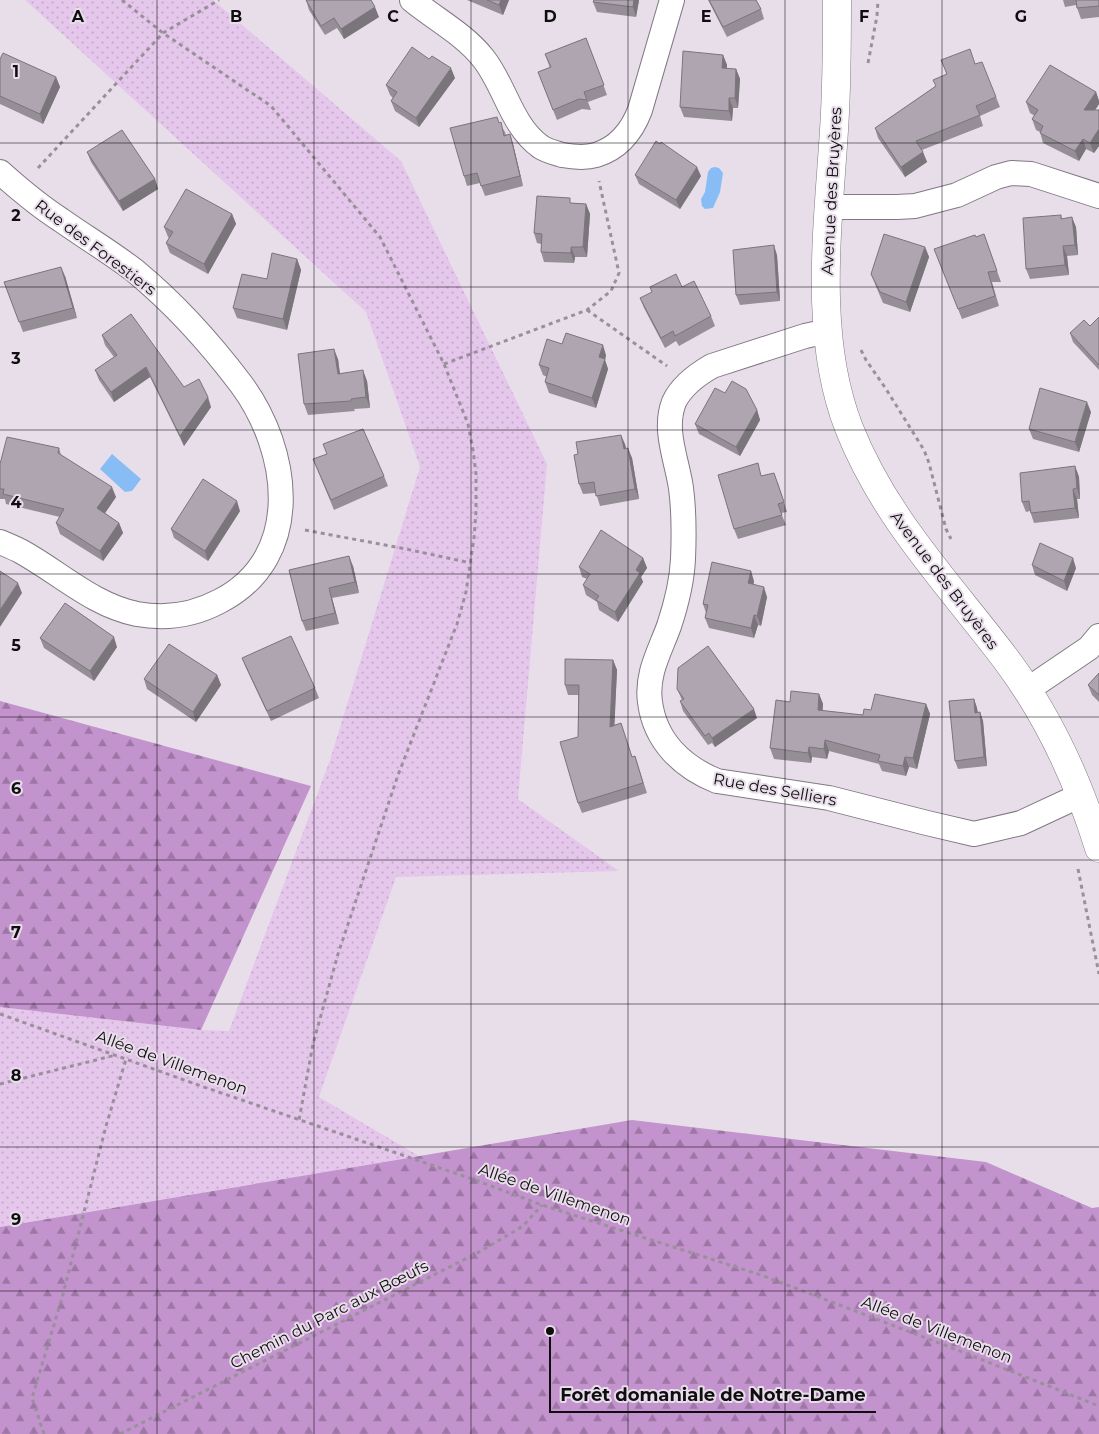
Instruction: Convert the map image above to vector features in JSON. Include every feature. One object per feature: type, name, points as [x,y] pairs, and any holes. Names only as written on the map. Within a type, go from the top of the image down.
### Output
[{"type":"street","points":[[412,0],[471,45],[484,59],[526,133],[541,147],[569,156],[593,156],[613,147],[634,126],[672,0]]},
{"type":"street","name":"Avenue des Bruyères","points":[[837,0],[835,118],[826,264],[828,331],[833,370],[842,408],[865,463],[895,516],[1028,690],[1055,737],[1081,795],[1099,848]]},
{"type":"street","name":"Rue des Forestiers","points":[[0,172],[18,189],[58,219],[134,271],[183,316],[212,346],[243,386],[258,413],[272,447],[279,474],[282,500],[274,540],[265,560],[250,579],[232,595],[211,606],[186,614],[160,616],[137,614],[113,608],[78,588],[23,552],[0,542]]},
{"type":"street","points":[[829,207],[897,207],[925,204],[957,195],[996,177],[1012,173],[1031,174],[1099,196]]},
{"type":"street","name":"Rue des Selliers","points":[[828,331],[805,336],[712,366],[701,372],[690,382],[674,402],[670,420],[671,443],[680,487],[684,526],[683,561],[675,604],[669,626],[656,656],[649,686],[650,702],[658,730],[666,744],[688,767],[717,781],[829,798],[974,834],[1021,823],[1081,795]]},
{"type":"street","points":[[1028,690],[1089,648],[1099,636]]},
{"type":"path","points":[[122,0],[163,33],[271,106],[380,237],[444,364],[465,417],[473,450],[476,474],[476,511],[466,592],[457,624],[398,775],[338,954],[313,1044],[299,1120]]},
{"type":"path","points":[[18,189],[163,33],[219,0]]},
{"type":"path","points":[[867,71],[878,0]]},
{"type":"path","points":[[444,364],[587,310],[611,291],[619,273],[593,156]]},
{"type":"path","points":[[587,310],[690,382]]},
{"type":"path","points":[[859,344],[866,360],[924,450],[930,464],[946,528],[953,544]]},
{"type":"path","points":[[278,525],[471,563]]},
{"type":"path","name":"Allée de Villemenon","points":[[0,1014],[542,1205],[761,1275],[951,1347],[1099,1406]]},
{"type":"path","points":[[0,1084],[117,1055]]},
{"type":"path","points":[[44,1434],[32,1398],[62,1298],[106,1126],[126,1059]]},
{"type":"path","name":"Chemin du Parc aux Bœufs","points":[[120,1434],[481,1251],[523,1226],[542,1205]]},
{"type":"shaded area","points":[[25,0],[213,0],[401,161],[547,464],[518,799],[619,871],[396,877],[319,1097],[419,1156],[0,1227],[0,1007],[200,1030],[229,1031],[330,760],[420,467],[366,312]]},
{"type":"green space","points":[[0,701],[311,786],[201,1030],[0,1007]]},
{"type":"green space","points":[[632,1120],[986,1162],[1092,1208],[1099,1207],[1099,1434],[0,1434],[0,1227]]},
{"type":"water","points":[[711,168],[719,168],[723,173],[720,192],[713,208],[705,209],[702,206],[701,199],[705,192],[708,172]]},
{"type":"water","points":[[112,454],[141,479],[132,491],[125,492],[100,469]]},
{"type":"building","points":[[306,0],[371,0],[375,7],[341,29],[334,18],[321,26]]},
{"type":"building","points":[[487,0],[501,0],[499,5]]},
{"type":"building","points":[[594,0],[634,0],[633,7],[593,2]]},
{"type":"building","points":[[709,0],[756,0],[761,9],[723,27]]},
{"type":"building","points":[[1076,0],[1099,0],[1099,6],[1077,8]]},
{"type":"building","points":[[586,38],[604,85],[584,92],[587,100],[579,99],[553,110],[538,72],[551,67],[545,54]]},
{"type":"building","points":[[412,47],[429,59],[432,56],[451,68],[416,118],[391,101],[397,92],[386,85]]},
{"type":"building","points":[[970,49],[975,64],[982,62],[996,97],[976,106],[980,115],[916,141],[923,152],[901,167],[875,128],[936,86],[933,80],[947,74],[941,60]]},
{"type":"building","points":[[683,51],[723,55],[722,68],[736,69],[735,98],[729,98],[729,111],[680,107]]},
{"type":"building","points":[[3,53],[56,77],[40,114],[0,96],[0,59]]},
{"type":"building","points":[[1050,65],[1096,92],[1084,110],[1099,110],[1099,129],[1090,143],[1083,139],[1075,151],[1040,133],[1043,126],[1032,119],[1038,110],[1026,102]]},
{"type":"building","points":[[497,117],[499,123],[501,122],[504,136],[510,134],[520,176],[481,186],[477,173],[464,176],[450,128]]},
{"type":"building","points":[[122,130],[155,179],[119,201],[87,152]]},
{"type":"building","points":[[656,141],[660,144],[661,142],[697,167],[676,200],[635,175]]},
{"type":"building","points":[[186,189],[232,214],[204,264],[166,243],[173,232],[164,227]]},
{"type":"building","points":[[537,196],[570,198],[570,203],[586,204],[583,247],[571,247],[571,253],[541,252],[542,234],[534,233]]},
{"type":"building","points":[[1061,215],[1061,219],[1072,217],[1075,245],[1063,246],[1065,265],[1026,269],[1023,218]]},
{"type":"building","points":[[884,234],[925,247],[906,302],[880,292],[871,274]]},
{"type":"building","points":[[984,234],[997,271],[988,272],[995,296],[958,309],[934,249],[975,235],[976,237]]},
{"type":"building","points":[[774,245],[777,292],[736,295],[733,250]]},
{"type":"building","points":[[272,253],[297,259],[283,319],[233,308],[242,274],[267,279]]},
{"type":"building","points":[[61,267],[73,308],[19,322],[4,282]]},
{"type":"building","points":[[676,274],[682,287],[694,281],[711,316],[675,336],[673,331],[661,338],[640,298],[652,292],[650,287]]},
{"type":"building","points":[[131,314],[184,387],[199,379],[208,397],[180,436],[146,367],[111,392],[95,370],[117,355],[102,335]]},
{"type":"building","points":[[1099,317],[1099,365],[1070,333],[1084,320],[1090,326]]},
{"type":"building","points":[[566,333],[603,345],[599,357],[605,359],[592,398],[545,382],[549,368],[539,365],[547,339],[562,344]]},
{"type":"building","points":[[334,349],[338,374],[363,370],[366,397],[351,399],[351,401],[304,404],[298,354]]},
{"type":"building","points":[[732,381],[746,389],[757,410],[736,447],[695,424],[715,388],[725,393]]},
{"type":"building","points":[[1040,388],[1087,402],[1075,442],[1029,429]]},
{"type":"building","points":[[363,429],[384,476],[331,500],[313,459],[327,454],[323,444]]},
{"type":"building","points":[[621,435],[624,449],[628,448],[635,489],[596,496],[594,482],[579,484],[574,455],[578,454],[576,442]]},
{"type":"building","points":[[7,437],[59,448],[58,453],[112,487],[97,508],[119,523],[100,551],[56,523],[64,509],[3,494],[4,489],[0,489],[0,464]]},
{"type":"building","points":[[758,463],[761,476],[774,473],[784,502],[778,504],[782,515],[734,529],[718,475]]},
{"type":"building","points":[[1075,466],[1077,488],[1073,489],[1075,508],[1031,513],[1029,501],[1022,502],[1020,473]]},
{"type":"building","points":[[203,479],[237,501],[205,551],[171,529]]},
{"type":"building","points":[[601,530],[643,558],[636,570],[640,573],[615,612],[596,600],[599,596],[583,585],[590,574],[579,567]]},
{"type":"building","points":[[1040,543],[1073,558],[1064,581],[1032,565]]},
{"type":"building","points":[[349,556],[355,582],[329,588],[335,613],[302,621],[289,570]]},
{"type":"building","points":[[712,562],[751,571],[748,583],[764,587],[757,616],[754,615],[751,628],[705,618],[708,605],[703,604]]},
{"type":"building","points":[[0,571],[18,583],[0,610]]},
{"type":"building","points":[[65,603],[114,637],[90,671],[40,638]]},
{"type":"building","points":[[291,636],[315,688],[267,711],[242,658]]},
{"type":"building","points":[[169,644],[217,675],[193,712],[144,679]]},
{"type":"building","points":[[708,646],[754,709],[712,738],[709,733],[705,736],[680,701],[684,699],[677,689],[678,668]]},
{"type":"building","points":[[565,659],[613,660],[610,727],[621,723],[632,757],[635,756],[643,783],[578,803],[560,742],[578,737],[579,685],[565,685]]},
{"type":"building","points":[[1099,673],[1099,695],[1088,685]]},
{"type":"building","points":[[791,691],[819,694],[818,710],[863,715],[864,709],[871,710],[875,694],[926,704],[913,758],[905,757],[903,766],[878,761],[880,755],[825,740],[824,749],[809,747],[808,753],[770,748],[776,700],[790,702]]},
{"type":"building","points":[[974,699],[975,713],[980,712],[984,757],[955,761],[949,701]]},
{"type":"place","name":"Forêt domaniale de Notre-Dame","points":[[550,1331]]}]
